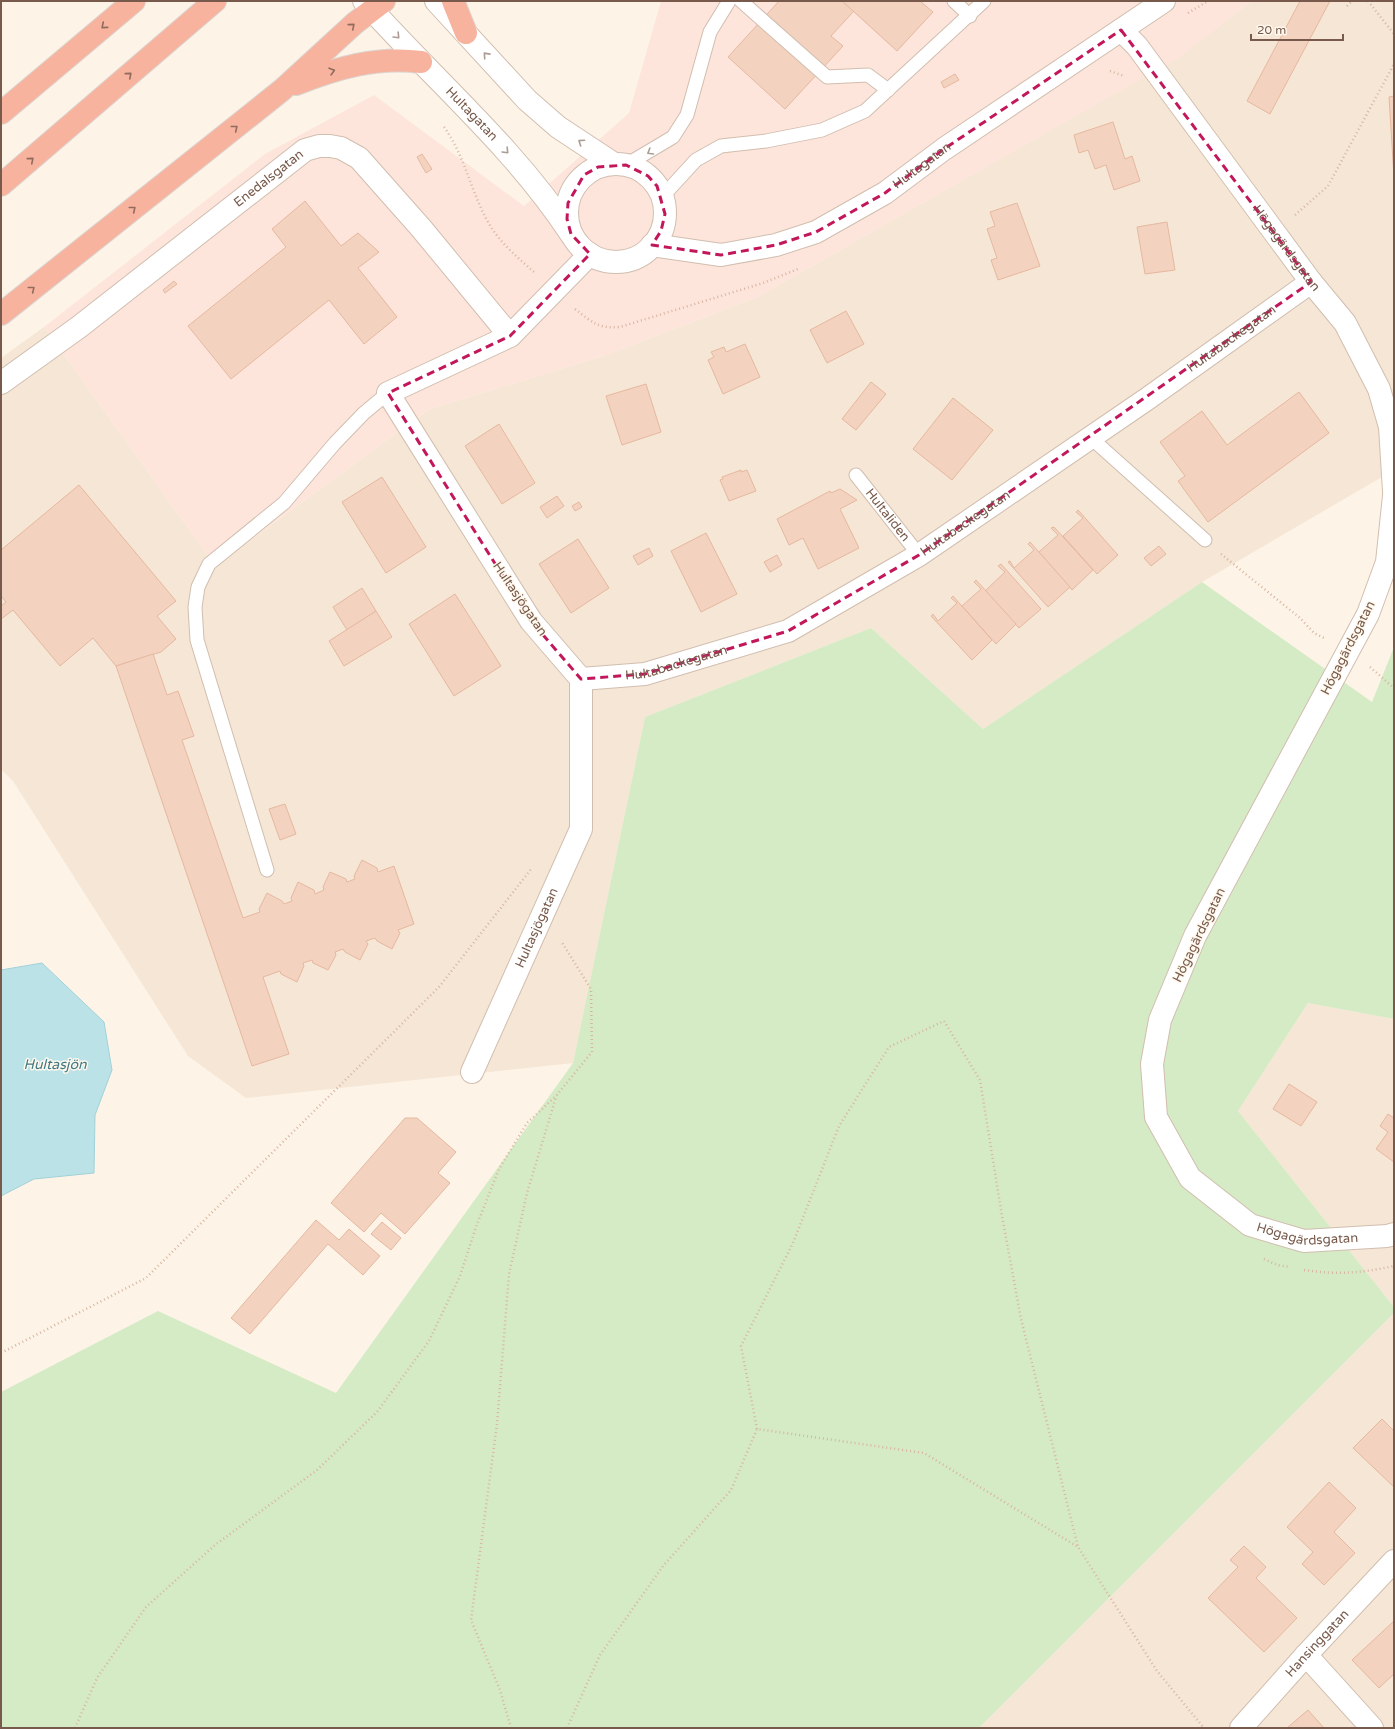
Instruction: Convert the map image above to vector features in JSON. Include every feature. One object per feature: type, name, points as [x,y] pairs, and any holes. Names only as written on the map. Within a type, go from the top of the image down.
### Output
[{"type":"highway","points":[[1,113],[134,1]]},
{"type":"highway","points":[[1,186],[214,1]]},
{"type":"highway","points":[[453,1],[466,33]]},
{"type":"highway","points":[[1,314],[282,90],[374,4]]},
{"type":"highway","points":[[282,90],[328,71],[370,61],[401,59],[421,62]]},
{"type":"street","name":"Hultagatan","points":[[374,4],[421,62],[516,161],[553,206],[581,247],[590,254],[609,261],[625,261],[640,255],[652,245],[661,231],[665,214],[662,197],[648,176],[638,169],[620,164],[558,127],[527,100],[436,1]]},
{"type":"street","name":"Hultagatan","points":[[652,245],[721,255],[776,245],[816,232],[885,193],[944,149],[1164,1]]},
{"type":"street","name":"Högagärdsgatan","points":[[1121,30],[1137,46],[1311,282],[1345,323],[1379,389],[1390,427],[1394,491]]},
{"type":"street","name":"Enedalsgatan","points":[[1,383],[79,327],[274,173],[305,150],[319,146],[341,148],[360,158],[407,211],[510,336]]},
{"type":"street","name":"Hultagatan","points":[[571,234],[567,219],[568,203],[574,188],[584,175],[598,167],[620,164]]},
{"type":"street","points":[[388,393],[510,336],[590,254]]},
{"type":"street","name":"Hultabackegatan","points":[[581,679],[645,674],[788,631],[919,555],[1091,438],[1311,282]]},
{"type":"street","name":"Hultasjögatan","points":[[388,393],[531,621],[581,679],[581,829],[472,1072]]},
{"type":"street","name":"Högagärdsgatan","points":[[1394,496],[1387,562],[1368,614],[1195,936],[1160,1020],[1152,1064],[1156,1117],[1190,1178],[1250,1225],[1304,1241],[1386,1236],[1394,1234]]},
{"type":"street","name":"Hansinggatan","points":[[1241,1728],[1306,1655],[1394,1561]]},
{"type":"street","points":[[1306,1655],[1372,1728]]},
{"type":"lane","points":[[620,164],[674,137],[687,115],[710,32],[729,1]]},
{"type":"lane","points":[[741,1],[827,77],[868,75],[888,90]]},
{"type":"lane","points":[[954,1],[970,16]]},
{"type":"lane","points":[[662,197],[696,160],[721,146],[766,141],[822,130],[865,111],[970,16],[984,1]]},
{"type":"lane","points":[[267,870],[197,640],[195,607],[198,587],[209,564],[284,503],[335,443],[364,413],[388,393]]},
{"type":"lane","points":[[1091,438],[1205,540]]},
{"type":"lane","name":"Hultaliden","points":[[856,475],[919,555]]},
{"type":"path","points":[[1347,6],[1352,1]]},
{"type":"path","points":[[1368,1],[1394,34]]},
{"type":"path","points":[[1274,232],[1328,186],[1394,64]]},
{"type":"path","points":[[1104,68],[1128,77]]},
{"type":"path","points":[[440,121],[454,140],[488,222],[501,241],[554,292]]},
{"type":"path","points":[[1205,540],[1300,618],[1314,632]]},
{"type":"path","points":[[1,1353],[146,1278],[439,987],[537,862]]},
{"type":"path","points":[[75,1728],[97,1678],[146,1607],[215,1545],[317,1470],[378,1412],[429,1342],[460,1276],[476,1227],[499,1169],[527,1123],[556,1096],[592,1052],[591,989],[557,936],[540,920]]},
{"type":"path","points":[[567,1728],[600,1655],[663,1566],[731,1490],[757,1430],[741,1346],[793,1243],[840,1126],[889,1048],[944,1021],[980,1080],[1002,1216],[1021,1319],[1078,1547],[1157,1671],[1204,1728]]},
{"type":"path","points":[[511,1728],[500,1690],[471,1620],[497,1424],[509,1274],[527,1193],[556,1096]]},
{"type":"path","points":[[1263,1259],[1277,1265],[1291,1267]]},
{"type":"path","points":[[1298,1268],[1326,1273],[1360,1273],[1394,1266]]},
{"type":"path","points":[[757,1430],[924,1453],[1078,1547]]},
{"type":"highlighted area","points":[[1121,30],[1311,282],[919,555],[788,631],[645,674],[581,679],[531,621],[388,393],[510,336],[590,254],[571,234],[567,219],[568,203],[584,175],[598,167],[626,165],[648,176],[657,186],[665,214],[661,231],[652,245],[721,255],[776,245],[816,232],[885,193],[944,149]]},
{"type":"shaded area","points":[[661,1],[1252,1],[1180,57],[758,297],[604,356],[430,409],[215,566],[44,327],[265,154],[374,95],[524,206],[629,113]]},
{"type":"shaded area","points":[[1252,1],[1394,1],[1394,470],[1202,582],[983,729],[871,628],[645,717],[573,1063],[246,1098],[188,1056],[13,781],[1,769],[1,358],[44,327],[215,566],[430,409],[604,356],[758,297],[1179,57]]},
{"type":"shaded area","points":[[1308,1003],[1394,1019],[1394,1307],[1238,1111]]},
{"type":"shaded area","points":[[1394,1313],[1394,1728],[979,1728]]},
{"type":"green space","points":[[1202,582],[1372,702],[1394,647],[1394,1019],[1308,1003],[1238,1111],[1394,1307],[1394,1313],[979,1728],[1,1728],[1,1392],[158,1311],[336,1393],[573,1063],[645,717],[871,628],[983,729]]},
{"type":"water","name":"Hultasjön","points":[[42,963],[104,1022],[112,1070],[95,1115],[94,1173],[34,1179],[1,1196],[1,970]]},
{"type":"building","points":[[779,1],[842,1],[854,11],[831,36],[843,46],[785,109],[728,57]]},
{"type":"building","points":[[842,1],[920,1],[933,12],[897,51]]},
{"type":"building","points":[[1300,1],[1330,1],[1270,114],[1247,101]]},
{"type":"building","points":[[955,74],[959,80],[944,88],[941,82]]},
{"type":"building","points":[[1394,96],[1394,177],[1389,97]]},
{"type":"building","points":[[1113,122],[1125,159],[1132,156],[1140,181],[1114,190],[1106,165],[1095,169],[1088,150],[1079,153],[1074,135]]},
{"type":"building","points":[[422,154],[432,169],[426,173],[417,157]]},
{"type":"building","points":[[305,201],[341,246],[358,233],[379,252],[358,268],[397,317],[364,344],[329,300],[231,379],[188,326],[286,247],[272,229]]},
{"type":"building","points":[[1017,203],[1040,266],[998,280],[991,260],[997,258],[987,229],[995,226],[990,212]]},
{"type":"building","points":[[1167,222],[1175,270],[1145,274],[1137,227]]},
{"type":"building","points":[[174,281],[177,284],[165,293],[163,290]]},
{"type":"building","points":[[846,311],[864,344],[827,363],[810,330]]},
{"type":"building","points":[[745,344],[760,377],[723,394],[708,360],[714,357],[711,352],[724,347],[726,352]]},
{"type":"building","points":[[871,382],[886,394],[856,430],[842,419]]},
{"type":"building","points":[[646,384],[661,432],[622,445],[606,396]]},
{"type":"building","points":[[1299,392],[1329,433],[1208,522],[1178,481],[1185,476],[1160,442],[1202,411],[1227,445]]},
{"type":"building","points":[[953,398],[993,430],[952,480],[913,449]]},
{"type":"building","points":[[499,424],[535,483],[502,504],[465,446]]},
{"type":"building","points":[[741,470],[741,472],[747,470],[756,491],[729,501],[720,480],[723,479],[722,477]]},
{"type":"building","points":[[382,477],[426,547],[386,573],[342,502]]},
{"type":"building","points":[[79,485],[176,601],[157,616],[176,639],[161,652],[116,666],[93,638],[60,666],[13,610],[1,619],[1,606],[6,602],[1,596],[1,550]]},
{"type":"building","points":[[840,489],[857,500],[840,509],[859,548],[818,569],[803,538],[789,545],[777,519],[830,491],[831,493]]},
{"type":"building","points":[[557,496],[564,506],[547,518],[540,507]]},
{"type":"building","points":[[579,502],[582,507],[575,511],[572,506]]},
{"type":"building","points":[[1078,510],[1118,555],[1097,574],[1063,536],[1083,518],[1076,512]]},
{"type":"building","points":[[1054,527],[1093,570],[1072,590],[1039,552],[1058,535],[1051,528]]},
{"type":"building","points":[[706,533],[737,594],[701,612],[671,551]]},
{"type":"building","points":[[578,539],[609,588],[571,613],[539,564]]},
{"type":"building","points":[[1030,542],[1070,587],[1048,607],[1008,562],[1010,561],[1014,568],[1034,550],[1028,544]]},
{"type":"building","points":[[1159,546],[1166,554],[1151,566],[1144,558]]},
{"type":"building","points":[[649,548],[653,556],[638,565],[633,556]]},
{"type":"building","points":[[777,555],[782,565],[770,572],[764,562]]},
{"type":"building","points":[[1001,564],[1041,609],[1019,628],[985,591],[1005,572],[998,566]]},
{"type":"building","points":[[976,580],[1016,624],[996,644],[962,606],[981,589],[974,582]]},
{"type":"building","points":[[362,588],[376,611],[347,630],[333,607]]},
{"type":"building","points":[[455,594],[501,666],[454,696],[409,624]]},
{"type":"building","points":[[953,596],[992,640],[972,660],[931,616],[933,614],[938,621],[957,603],[951,598]]},
{"type":"building","points":[[376,611],[392,637],[344,666],[329,641]]},
{"type":"building","points":[[153,654],[167,695],[178,691],[194,736],[182,740],[243,918],[260,912],[259,909],[267,893],[282,901],[284,904],[292,901],[291,898],[298,882],[314,890],[315,894],[324,890],[323,887],[330,872],[346,879],[347,882],[355,879],[354,876],[362,860],[377,868],[378,872],[394,866],[414,924],[398,930],[400,933],[392,949],[377,941],[375,938],[366,941],[368,944],[360,960],[345,952],[343,949],[335,952],[336,955],[328,970],[313,963],[312,960],[303,963],[304,966],[297,982],[281,974],[280,971],[263,977],[289,1054],[252,1066],[116,666]]},
{"type":"building","points":[[285,804],[296,834],[280,840],[269,809]]},
{"type":"building","points":[[1289,1084],[1317,1102],[1301,1126],[1273,1109]]},
{"type":"building","points":[[1388,1114],[1394,1118],[1394,1162],[1376,1149],[1388,1132],[1380,1126]]},
{"type":"building","points":[[405,1118],[417,1118],[456,1152],[438,1173],[450,1183],[405,1234],[381,1213],[364,1232],[331,1203]]},
{"type":"building","points":[[316,1220],[339,1240],[349,1229],[380,1256],[363,1275],[328,1244],[250,1334],[231,1318]]},
{"type":"building","points":[[382,1222],[401,1238],[391,1250],[371,1234]]},
{"type":"building","points":[[1382,1419],[1394,1431],[1394,1487],[1353,1448]]},
{"type":"building","points":[[1329,1482],[1356,1508],[1334,1532],[1355,1553],[1324,1585],[1302,1564],[1313,1552],[1287,1527]]},
{"type":"building","points":[[1244,1546],[1266,1567],[1256,1578],[1297,1618],[1264,1652],[1208,1598],[1238,1567],[1230,1560]]},
{"type":"building","points":[[1394,1621],[1394,1674],[1379,1688],[1352,1660]]},
{"type":"building","points":[[1308,1710],[1324,1728],[1287,1728]]}]
